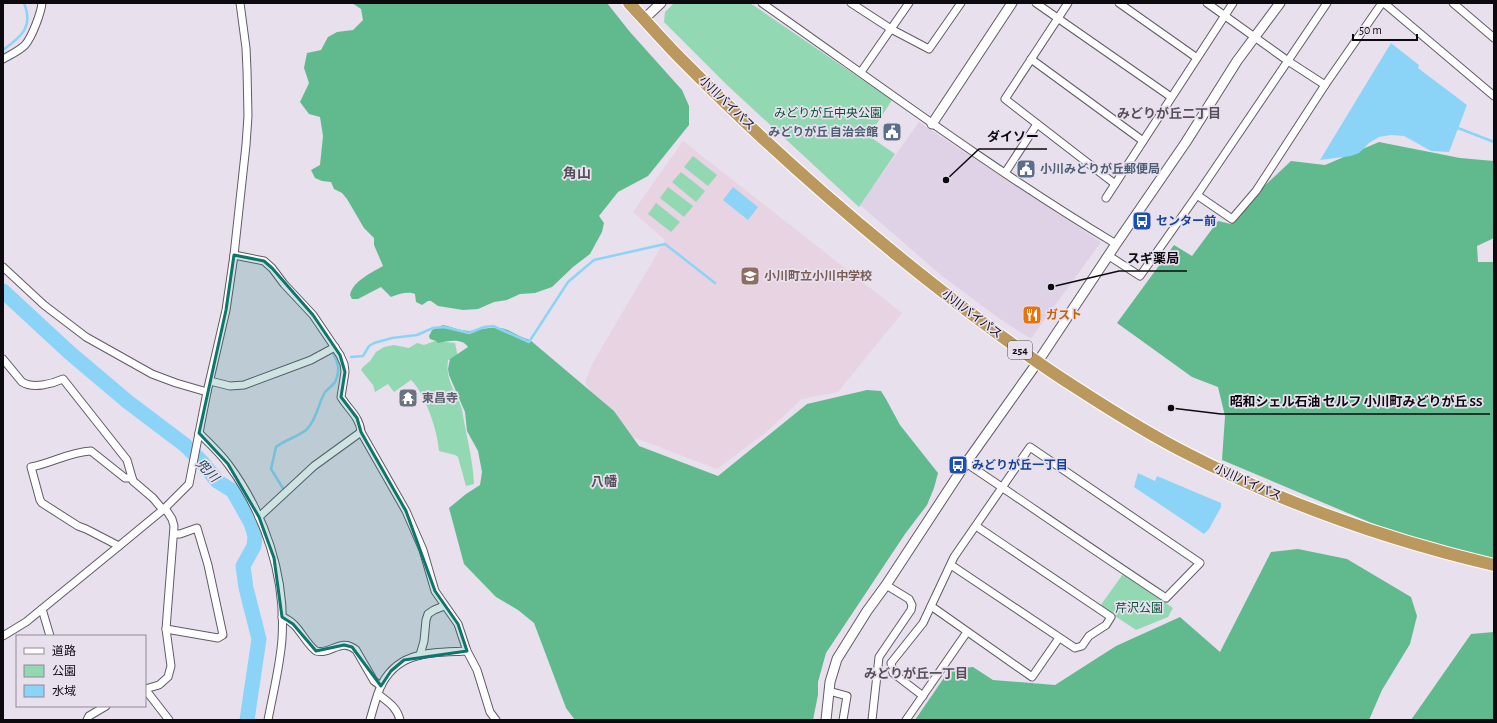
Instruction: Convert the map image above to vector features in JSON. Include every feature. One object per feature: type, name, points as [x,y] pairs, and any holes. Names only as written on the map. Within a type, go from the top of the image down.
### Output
[{"type":"highway","name":"小川バイパス","points":[[629,3],[731,108],[820,190],[938,289],[1037,363],[1132,424],[1236,478],[1287,500],[1385,535],[1494,565]]},
{"type":"street","points":[[3,59],[26,45],[34,30],[42,3]]},
{"type":"street","points":[[3,636],[26,622],[164,509],[185,488],[191,477],[207,392],[226,310],[234,254],[248,116],[246,48],[240,3]]},
{"type":"street","points":[[644,19],[661,3]]},
{"type":"street","points":[[762,3],[932,124],[1116,244]]},
{"type":"street","points":[[861,72],[909,3]]},
{"type":"street","points":[[855,4],[891,29],[929,50],[960,3]]},
{"type":"street","points":[[932,124],[1012,3]]},
{"type":"street","points":[[1036,3],[1171,97]]},
{"type":"street","points":[[1068,3],[1005,99],[1115,184]]},
{"type":"street","points":[[1119,3],[1197,58]]},
{"type":"street","points":[[1207,3],[1288,61],[1325,85]]},
{"type":"street","points":[[1106,198],[1233,3]]},
{"type":"street","points":[[826,720],[830,682],[837,659],[867,611],[886,585],[966,463],[1037,363],[1186,142],[1237,61],[1280,3]]},
{"type":"street","points":[[1109,256],[1140,276],[1197,195],[1327,3]]},
{"type":"street","points":[[1197,195],[1232,219],[1256,191],[1325,85],[1383,3],[1494,96]]},
{"type":"street","points":[[1453,3],[1494,38]]},
{"type":"street","points":[[1031,59],[1142,141]]},
{"type":"street","points":[[1005,173],[1037,124]]},
{"type":"street","points":[[234,254],[264,261],[272,268],[284,284],[313,315],[335,347],[344,364],[345,372],[341,397],[351,412],[358,418],[361,432],[406,511],[423,550],[435,590],[444,606],[458,624],[467,651],[478,670],[490,712],[496,720]]},
{"type":"street","points":[[3,267],[44,305],[86,337],[152,374],[207,392]]},
{"type":"street","points":[[210,381],[230,386],[244,385],[311,360],[335,347]]},
{"type":"street","points":[[3,359],[25,384],[47,384],[63,379],[127,460],[132,478],[164,509],[172,519],[174,534],[167,598],[166,629],[171,666],[168,677],[159,685],[146,689]]},
{"type":"street","points":[[259,517],[314,466],[361,432]]},
{"type":"street","points":[[199,433],[228,464],[259,517],[274,558],[280,582],[282,640],[268,720]]},
{"type":"street","points":[[923,696],[893,673],[891,663],[917,632],[932,606],[954,557],[976,526],[1002,488],[1030,447],[1200,563],[1166,598],[1002,488],[966,463]]},
{"type":"street","points":[[119,546],[78,526],[42,503],[31,467],[48,464],[74,453],[91,451],[125,478],[132,478]]},
{"type":"street","points":[[951,565],[1076,648],[1082,646],[1089,636],[1106,626],[1111,617],[976,526]]},
{"type":"street","points":[[166,629],[218,638],[223,636],[208,565],[197,528],[180,534],[174,534]]},
{"type":"street","points":[[872,720],[880,657],[911,610],[912,605],[909,599],[886,585]]},
{"type":"street","points":[[420,655],[424,641],[428,614],[444,606]]},
{"type":"street","points":[[932,606],[1032,677],[1059,638]]},
{"type":"street","points":[[42,609],[50,635]]},
{"type":"street","points":[[282,617],[289,620],[293,624],[316,652],[344,645],[352,647],[359,655],[374,681],[381,686]]},
{"type":"street","points":[[906,720],[967,632]]},
{"type":"street","points":[[370,720],[381,686],[395,666],[404,660],[420,655],[467,651]]},
{"type":"street","points":[[146,690],[169,720]]},
{"type":"street","points":[[829,691],[847,696],[843,720]]},
{"type":"street","points":[[378,694],[394,706],[400,720]]},
{"type":"street","points":[[87,720],[93,709]]},
{"type":"highlighted area","points":[[234,255],[264,261],[272,268],[313,315],[340,355],[345,372],[341,397],[357,418],[361,432],[406,511],[435,591],[458,624],[467,651],[404,660],[391,671],[381,686],[352,647],[344,645],[316,651],[293,624],[282,617],[274,558],[259,517],[228,464],[199,433],[226,310]]},
{"type":"shaded area","points":[[919,122],[1101,242],[1032,337],[1030,338],[1000,319],[942,276],[860,205]]},
{"type":"shaded area","name":"小川町立小川中学校","points":[[683,141],[902,313],[838,392],[802,399],[765,433],[717,469],[617,431],[585,382],[591,366],[665,240],[633,212]]},
{"type":"green space","points":[[352,3],[607,3],[630,32],[682,90],[689,106],[689,125],[648,176],[618,192],[599,216],[604,223],[602,232],[590,254],[573,267],[552,287],[535,293],[520,294],[507,300],[494,302],[478,309],[463,310],[438,306],[431,301],[428,301],[422,305],[416,302],[415,294],[413,293],[403,293],[391,297],[381,287],[358,299],[352,299],[350,295],[355,286],[363,278],[383,266],[374,245],[374,238],[364,228],[347,199],[342,193],[334,189],[331,182],[322,181],[315,178],[311,170],[320,165],[323,136],[320,117],[309,114],[300,102],[309,83],[304,68],[307,53],[321,50],[328,37],[337,32],[353,30],[363,20],[361,9]]},
{"type":"green space","name":"みどりが丘中央公園","points":[[674,3],[750,3],[892,100],[869,136],[895,154],[859,207],[727,85],[664,22],[665,12]]},
{"type":"green space","points":[[1379,142],[1460,158],[1494,161],[1494,238],[1477,246],[1478,262],[1494,262],[1494,560],[1388,530],[1222,460],[1225,416],[1218,387],[1192,377],[1117,323],[1174,245],[1192,256],[1218,221],[1231,224],[1258,192],[1291,161],[1325,165]]},
{"type":"green space","points":[[693,156],[717,175],[708,186],[684,167]]},
{"type":"green space","points":[[681,172],[705,191],[696,202],[672,182]]},
{"type":"green space","points":[[668,187],[693,206],[684,217],[660,198]]},
{"type":"green space","points":[[656,203],[680,222],[671,232],[648,214]]},
{"type":"green space","points":[[443,325],[470,331],[501,328],[530,340],[614,411],[639,446],[718,476],[807,404],[867,390],[881,391],[900,425],[938,473],[927,505],[905,534],[826,653],[818,682],[818,695],[813,720],[575,720],[566,708],[534,623],[518,610],[496,597],[464,564],[449,508],[480,485],[482,472],[478,451],[467,431],[465,412],[449,375],[448,369],[450,359],[468,347],[459,341],[438,343],[430,339],[429,336],[432,330]]},
{"type":"green space","points":[[435,341],[455,343],[458,357],[448,360],[448,374],[462,408],[471,456],[474,484],[466,486],[458,457],[439,451],[430,413],[421,394],[411,380],[394,392],[388,384],[375,392],[373,385],[361,370],[376,352],[384,347],[394,345],[409,348],[417,343],[424,345]]},
{"type":"green space","points":[[1298,549],[1347,559],[1411,597],[1417,616],[1410,644],[1382,690],[1369,720],[915,720],[950,669],[973,667],[993,680],[1055,685],[1116,646],[1180,617],[1220,652],[1271,552]]},
{"type":"green space","name":"芹沢公園","points":[[1123,574],[1173,608],[1168,617],[1136,630],[1100,606]]},
{"type":"green space","points":[[1494,632],[1494,720],[1411,720],[1471,634]]},
{"type":"water","points":[[1391,43],[1419,65],[1418,68],[1467,105],[1449,152],[1431,151],[1404,136],[1391,135],[1379,137],[1369,143],[1359,153],[1351,156],[1320,160]]},
{"type":"water","points":[[733,187],[758,207],[748,220],[723,200]]},
{"type":"water","points":[[1138,473],[1155,481],[1157,476],[1221,503],[1221,507],[1209,529],[1204,534],[1134,487]]},
{"type":"waterway","points":[[3,50],[15,41],[24,31],[27,19],[27,11],[24,3]]},
{"type":"waterway","points":[[1458,128],[1494,142]]},
{"type":"waterway","points":[[351,357],[363,356],[369,346],[374,343],[392,338],[417,335],[433,328],[444,327],[469,333],[484,327],[493,326],[529,342],[568,282],[594,260],[665,244],[715,283]]},
{"type":"waterway","name":"兜川","points":[[3,291],[70,353],[128,402],[185,445],[202,462],[217,481],[233,491],[251,523],[255,536],[254,546],[243,566],[246,588],[259,639],[247,720]]},
{"type":"waterway","points":[[284,490],[271,469],[276,447],[306,430],[315,418],[324,394],[334,384],[337,377],[338,366],[333,353]]},
{"type":"place","name":"みどりが丘 自治会館","points":[[892,132]]},
{"type":"place","name":"小川みどりが丘郵便局","points":[[1026,169]]},
{"type":"place","name":"ダイソー","points":[[946,180]]},
{"type":"place","name":"センター前","points":[[1142,221]]},
{"type":"place","name":"小川町立小川中学校","points":[[750,276]]},
{"type":"place","name":"スギ薬局","points":[[1051,287]]},
{"type":"place","name":"ガスト","points":[[1032,315]]},
{"type":"place","name":"東昌寺","points":[[408,398]]},
{"type":"place","name":"昭和シェル石油 セルフ 小川町みどりが丘 SS","points":[[1171,408]]},
{"type":"place","name":"みどりが丘一丁目","points":[[958,465]]},
{"type":"district","name":"みどりが丘二丁目","points":[[1169,113]]},
{"type":"district","name":"角山","points":[[577,173]]},
{"type":"district","name":"八幡","points":[[604,481]]},
{"type":"district","name":"みどりが丘一丁目","points":[[916,673]]}]
